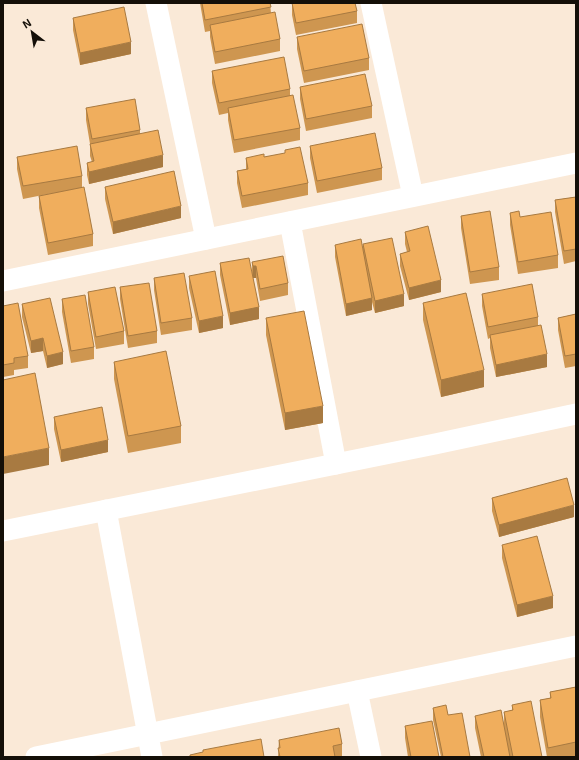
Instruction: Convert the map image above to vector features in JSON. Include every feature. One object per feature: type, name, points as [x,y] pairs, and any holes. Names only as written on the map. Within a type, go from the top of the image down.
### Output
[{"type":"street","points":[[156,3],[206,239]]},
{"type":"street","points":[[371,3],[413,196]]},
{"type":"street","points":[[3,281],[576,163]]},
{"type":"street","points":[[290,222],[336,464]]},
{"type":"street","points":[[3,531],[576,414]]},
{"type":"street","points":[[106,510],[152,757]]},
{"type":"street","points":[[36,757],[576,646]]},
{"type":"street","points":[[358,691],[371,757]]},
{"type":"building","points":[[202,3],[270,3],[271,7],[205,20]]},
{"type":"building","points":[[292,3],[355,3],[357,11],[296,23]]},
{"type":"building","points":[[124,7],[131,42],[80,53],[73,18]]},
{"type":"building","points":[[275,12],[280,39],[215,52],[210,25]]},
{"type":"building","points":[[362,24],[369,58],[304,71],[297,37]]},
{"type":"building","points":[[284,57],[290,89],[219,103],[212,71]]},
{"type":"building","points":[[365,74],[372,106],[306,119],[300,87]]},
{"type":"building","points":[[293,95],[300,128],[234,140],[228,108]]},
{"type":"building","points":[[135,99],[140,130],[92,139],[86,108]]},
{"type":"building","points":[[158,130],[163,155],[89,172],[87,163],[94,161],[90,144]]},
{"type":"building","points":[[375,133],[382,168],[317,181],[310,146]]},
{"type":"building","points":[[77,146],[82,176],[23,186],[17,157]]},
{"type":"building","points":[[300,147],[308,183],[242,196],[237,171],[248,169],[246,158],[264,154],[264,157],[285,153],[285,150]]},
{"type":"building","points":[[174,171],[181,206],[113,222],[105,187]]},
{"type":"building","points":[[84,187],[93,234],[48,243],[39,196]]},
{"type":"building","points":[[576,197],[576,249],[564,251],[555,200]]},
{"type":"building","points":[[490,211],[499,267],[470,272],[461,216]]},
{"type":"building","points":[[519,211],[520,217],[551,212],[558,255],[518,262],[510,213]]},
{"type":"building","points":[[428,226],[441,280],[409,288],[400,254],[410,251],[405,232]]},
{"type":"building","points":[[392,238],[404,294],[375,301],[363,244]]},
{"type":"building","points":[[361,239],[372,298],[346,304],[335,245]]},
{"type":"building","points":[[283,256],[288,283],[260,289],[256,266],[253,266],[252,262]]},
{"type":"building","points":[[249,258],[259,307],[230,313],[220,263]]},
{"type":"building","points":[[215,271],[223,316],[199,321],[189,276]]},
{"type":"building","points":[[184,273],[192,318],[161,323],[154,278]]},
{"type":"building","points":[[149,283],[157,331],[128,336],[120,287]]},
{"type":"building","points":[[532,284],[538,317],[488,327],[482,294]]},
{"type":"building","points":[[115,287],[124,331],[96,337],[88,292]]},
{"type":"building","points":[[466,293],[484,370],[441,380],[423,303]]},
{"type":"building","points":[[85,295],[94,347],[71,351],[62,299]]},
{"type":"building","points":[[50,298],[63,352],[47,356],[43,338],[31,341],[22,304]]},
{"type":"building","points":[[18,303],[28,356],[14,358],[14,363],[3,365],[3,306]]},
{"type":"building","points":[[304,311],[323,406],[285,413],[266,318]]},
{"type":"building","points":[[576,314],[576,354],[565,356],[558,318]]},
{"type":"building","points":[[541,325],[547,354],[496,365],[490,335]]},
{"type":"building","points":[[166,351],[181,426],[128,436],[114,362]]},
{"type":"building","points":[[35,373],[49,448],[3,457],[3,380]]},
{"type":"building","points":[[102,407],[108,440],[61,450],[54,417]]},
{"type":"building","points":[[567,478],[574,505],[499,525],[492,498]]},
{"type":"building","points":[[537,536],[553,596],[517,605],[502,545]]},
{"type":"building","points":[[576,687],[576,742],[548,748],[540,700],[551,698],[550,692]]},
{"type":"building","points":[[531,701],[542,757],[513,757],[504,712],[513,710],[512,705]]},
{"type":"building","points":[[446,705],[448,715],[462,713],[470,757],[443,757],[433,708]]},
{"type":"building","points":[[501,710],[510,757],[484,757],[475,716]]},
{"type":"building","points":[[432,721],[439,757],[411,757],[405,726]]},
{"type":"building","points":[[339,728],[342,744],[333,746],[335,757],[280,757],[278,748],[280,748],[279,740]]},
{"type":"building","points":[[261,739],[264,757],[190,757],[190,755],[203,752],[203,750]]}]
